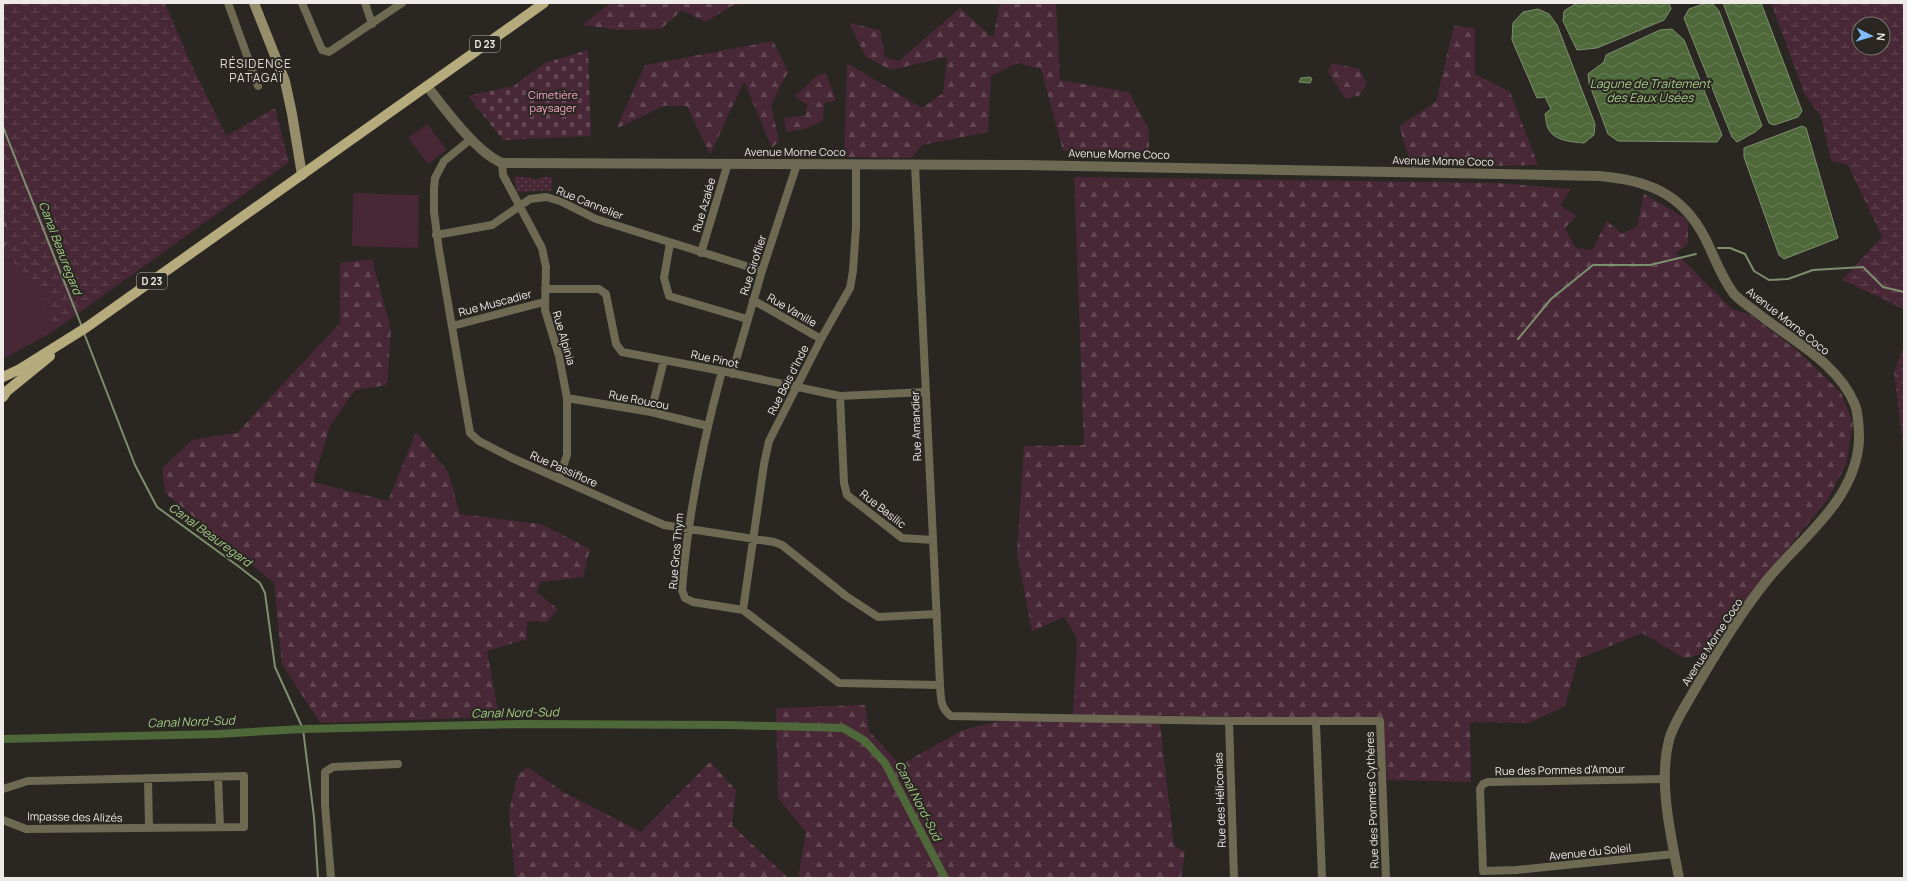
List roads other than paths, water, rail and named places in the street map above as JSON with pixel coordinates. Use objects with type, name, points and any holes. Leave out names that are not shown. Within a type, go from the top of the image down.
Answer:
[{"type":"main road","points":[[254,3],[285,81],[302,175]]},
{"type":"main road","name":"D 23","points":[[3,397],[7,391],[50,356],[63,343],[544,3]]},
{"type":"main road","name":"D 23","points":[[3,378],[20,369],[47,350],[63,343]]},
{"type":"street","points":[[228,3],[258,86]]},
{"type":"street","points":[[302,3],[322,50],[329,52],[402,3]]},
{"type":"street","points":[[366,3],[372,24]]},
{"type":"street","points":[[427,86],[471,139],[494,160],[502,163]]},
{"type":"street","name":"Rue Passiflore","points":[[471,139],[444,161],[435,178],[434,212],[436,236],[470,433],[479,442],[664,525],[774,542],[782,545],[846,596],[878,617],[937,614]]},
{"type":"street","name":"Avenue Morne Coco","points":[[502,163],[1023,165],[1599,176],[1622,178],[1644,183],[1667,194],[1684,208],[1705,238],[1722,276],[1736,296],[1770,324],[1806,348],[1829,369],[1845,387],[1855,407],[1860,430],[1858,453],[1853,475],[1843,493],[1804,541],[1768,580],[1706,669],[1676,722],[1669,738],[1664,779],[1674,854],[1679,878]]},
{"type":"street","name":"Rue Alpinia","points":[[502,163],[504,175],[542,248],[546,267],[544,302],[559,356],[567,398],[567,455],[559,479]]},
{"type":"street","name":"Rue Azalée","points":[[701,253],[728,163]]},
{"type":"street","name":"Rue Giroflier","points":[[732,374],[747,319],[797,164]]},
{"type":"street","name":"Rue Bois d'Inde","points":[[743,610],[764,464],[769,441],[821,339],[850,288],[853,271],[856,227],[856,164]]},
{"type":"street","name":"Rue Amandier","points":[[915,165],[941,705],[944,711],[950,716],[1228,721],[1380,721]]},
{"type":"street","name":"Rue Cannelier","points":[[436,236],[492,225],[530,199],[546,197],[560,201],[596,219],[762,271]]},
{"type":"street","points":[[670,243],[664,278],[669,296],[747,319]]},
{"type":"street","name":"Rue Pinot","points":[[545,288],[599,289],[606,294],[616,344],[622,352],[840,396],[926,392]]},
{"type":"street","name":"Rue Vanille","points":[[753,300],[821,339]]},
{"type":"street","name":"Rue Muscadier","points":[[452,326],[544,302]]},
{"type":"street","points":[[651,412],[664,360]]},
{"type":"street","name":"Rue Gros Thym","points":[[722,371],[708,426],[688,528],[682,590],[685,598],[693,602],[743,610],[840,683],[940,685]]},
{"type":"street","name":"Rue Basilic","points":[[840,396],[844,483],[847,495],[902,538],[933,540]]},
{"type":"street","name":"Rue Roucou","points":[[567,398],[651,412],[708,426]]},
{"type":"street","name":"Rue des Héliconias","points":[[1228,721],[1234,878]]},
{"type":"street","name":"Rue des Pommes Cythères","points":[[1380,721],[1386,878]]},
{"type":"street","points":[[1316,722],[1322,878]]},
{"type":"street","points":[[331,878],[325,805],[325,772],[333,767],[398,764]]},
{"type":"street","name":"Impasse des Alizés","points":[[3,789],[28,781],[244,776],[244,827],[26,828],[3,820]]},
{"type":"street","points":[[218,777],[220,827]]},
{"type":"street","points":[[148,779],[149,828]]},
{"type":"street","name":"Rue des Pommes d'Amour","points":[[1516,874],[1482,871],[1480,788],[1483,784],[1488,782],[1664,779]]},
{"type":"street","name":"Avenue du Soleil","points":[[1516,874],[1674,854]]},
{"type":"water","points":[[1577,3],[1669,3],[1671,9],[1664,20],[1597,48],[1577,50],[1563,21],[1564,11]]},
{"type":"water","points":[[1706,3],[1712,3],[1719,11],[1762,126],[1755,132],[1737,142],[1732,137],[1684,18],[1689,9]]},
{"type":"water","points":[[1723,3],[1761,3],[1802,111],[1798,117],[1774,125],[1769,123]]},
{"type":"water","points":[[1538,9],[1549,14],[1557,25],[1595,124],[1594,135],[1584,143],[1560,139],[1555,137],[1549,130],[1545,114],[1551,109],[1545,97],[1537,98],[1512,40],[1513,23],[1523,12]]},
{"type":"water","name":"Lagune de Traitement des Eaux Usées","points":[[1672,29],[1684,40],[1722,135],[1717,142],[1618,141],[1608,134],[1589,83],[1588,74],[1604,62],[1606,55],[1660,30]]},
{"type":"water","points":[[1310,77],[1312,79],[1310,83],[1299,82],[1301,78]]},
{"type":"water","points":[[1802,126],[1806,128],[1838,238],[1784,259],[1779,255],[1744,157],[1744,148]]},
{"type":"waterway","name":"Canal Beauregard","points":[[3,127],[82,327]]},
{"type":"waterway","points":[[1718,248],[1730,248],[1745,254],[1754,271],[1769,280],[1788,279],[1813,270],[1863,267],[1883,287],[1904,292]]},
{"type":"waterway","points":[[1518,339],[1551,299],[1593,265],[1650,265],[1696,254]]},
{"type":"waterway","name":"Canal Beauregard","points":[[84,333],[135,465],[157,507],[260,583],[265,593],[275,667],[303,729],[314,817],[318,878]]},
{"type":"waterway","name":"Canal Nord-Sud","points":[[3,739],[217,734],[303,729],[523,724],[729,725],[843,728],[865,741],[885,763],[945,878]]},
{"type":"district","name":"RÉSIDENCE PATAGAÏ","points":[[256,71]]},
{"type":"park label","name":"Cimetière paysager","points":[[553,101]]}]
